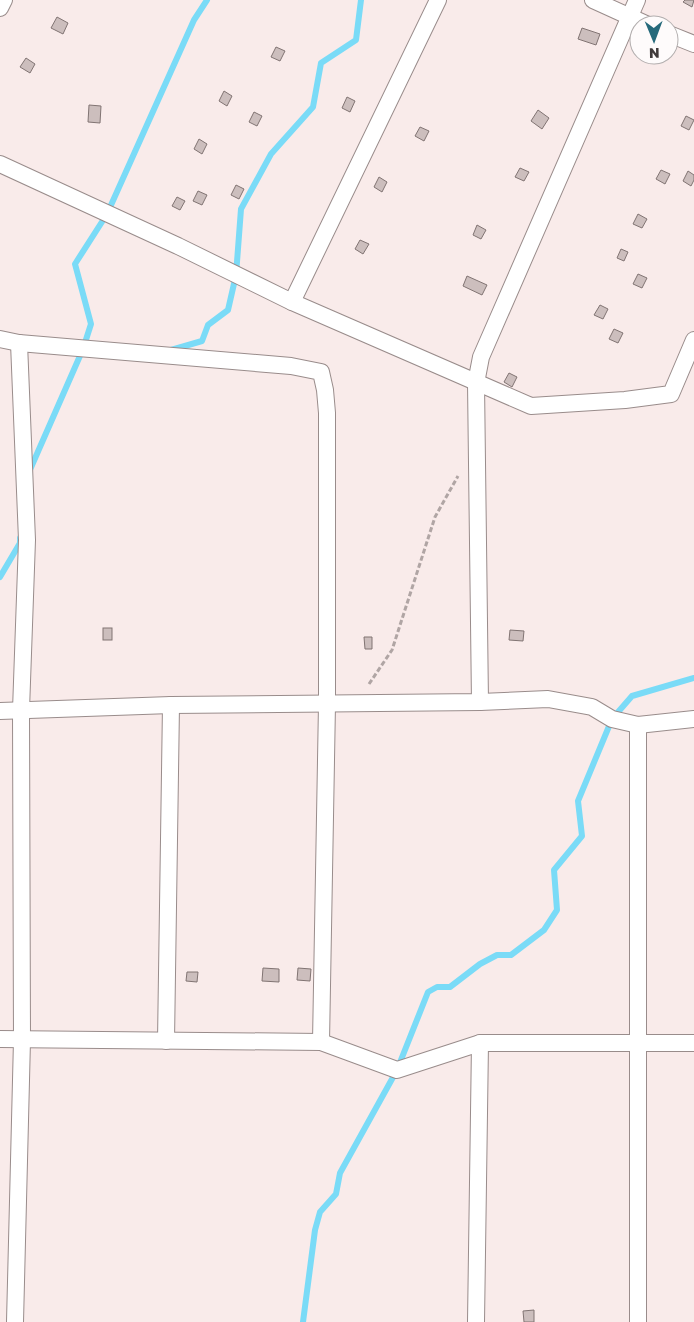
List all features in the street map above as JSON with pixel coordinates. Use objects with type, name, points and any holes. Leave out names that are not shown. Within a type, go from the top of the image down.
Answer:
[{"type":"street","points":[[0,8],[4,0]]},
{"type":"street","points":[[292,302],[438,0]]},
{"type":"street","points":[[593,0],[629,18]]},
{"type":"street","points":[[631,15],[637,0]]},
{"type":"street","points":[[480,702],[476,382],[481,357],[629,20]]},
{"type":"street","points":[[679,38],[694,44]]},
{"type":"street","points":[[0,164],[178,246],[292,302],[531,406],[625,400],[672,394],[694,340]]},
{"type":"street","points":[[0,339],[20,343],[290,366],[321,372],[326,390],[327,704],[321,1042]]},
{"type":"street","points":[[15,1322],[22,1040],[21,710],[28,540],[20,343]]},
{"type":"street","points":[[0,710],[171,704],[480,702],[548,699],[592,707],[612,719],[638,725],[694,719]]},
{"type":"street","points":[[166,1041],[171,704]]},
{"type":"street","points":[[638,725],[638,1322]]},
{"type":"street","points":[[0,1039],[321,1042],[397,1070],[480,1043],[694,1043]]},
{"type":"street","points":[[476,1322],[480,1043]]},
{"type":"path","points":[[351,703],[373,680],[392,650],[434,518],[458,476]]},
{"type":"building","points":[[685,0],[694,0],[692,7],[683,2]]},
{"type":"building","points":[[57,17],[68,23],[63,34],[51,28]]},
{"type":"building","points":[[582,28],[600,34],[596,45],[578,39]]},
{"type":"building","points":[[276,47],[285,51],[280,61],[271,57]]},
{"type":"building","points":[[26,58],[35,64],[30,73],[20,67]]},
{"type":"building","points":[[224,91],[232,96],[227,106],[219,101]]},
{"type":"building","points":[[347,97],[355,101],[350,112],[342,108]]},
{"type":"building","points":[[89,105],[101,106],[100,123],[88,122]]},
{"type":"building","points":[[538,110],[549,118],[542,129],[531,121]]},
{"type":"building","points":[[254,112],[262,116],[257,126],[249,122]]},
{"type":"building","points":[[686,116],[694,120],[689,130],[681,126]]},
{"type":"building","points":[[420,127],[429,131],[424,141],[415,136]]},
{"type":"building","points":[[199,139],[207,144],[202,154],[194,149]]},
{"type":"building","points":[[520,168],[529,172],[524,181],[515,177]]},
{"type":"building","points":[[661,170],[670,174],[665,184],[656,179]]},
{"type":"building","points":[[688,171],[694,175],[691,186],[683,181]]},
{"type":"building","points":[[379,177],[387,182],[382,192],[374,187]]},
{"type":"building","points":[[236,185],[244,189],[239,199],[231,195]]},
{"type":"building","points":[[198,191],[207,195],[202,205],[193,201]]},
{"type":"building","points":[[177,197],[185,201],[180,210],[172,206]]},
{"type":"building","points":[[638,214],[647,219],[642,228],[633,224]]},
{"type":"building","points":[[477,225],[486,230],[481,239],[473,235]]},
{"type":"building","points":[[360,240],[369,244],[363,254],[355,249]]},
{"type":"building","points":[[621,249],[628,252],[624,261],[617,258]]},
{"type":"building","points":[[638,274],[647,278],[642,288],[633,284]]},
{"type":"building","points":[[467,276],[487,285],[482,295],[463,286]]},
{"type":"building","points":[[600,305],[608,309],[603,319],[594,315]]},
{"type":"building","points":[[614,329],[623,333],[618,343],[609,339]]},
{"type":"building","points":[[509,373],[517,377],[512,387],[504,382]]},
{"type":"building","points":[[103,628],[112,628],[112,640],[103,640]]},
{"type":"building","points":[[510,630],[524,631],[523,641],[509,640]]},
{"type":"building","points":[[364,637],[372,637],[372,649],[365,649]]},
{"type":"building","points":[[263,968],[279,969],[279,982],[262,981]]},
{"type":"building","points":[[298,968],[311,969],[310,981],[297,980]]},
{"type":"building","points":[[187,972],[198,972],[197,982],[186,981]]},
{"type":"building","points":[[534,1310],[534,1322],[524,1322],[523,1311]]},
{"type":"waterway","points":[[29,472],[83,349],[91,324],[75,264],[107,214],[194,20],[207,0]]},
{"type":"waterway","points":[[171,350],[202,341],[208,325],[228,310],[236,275],[241,209],[271,154],[313,107],[321,63],[356,40],[361,0]]},
{"type":"waterway","points":[[0,577],[20,543],[20,538]]},
{"type":"waterway","points":[[303,1322],[315,1230],[320,1212],[336,1194],[340,1173],[397,1070],[428,992],[437,987],[450,987],[480,964],[497,955],[511,955],[544,930],[557,910],[554,870],[582,836],[578,801],[612,719],[632,696],[694,678]]}]
